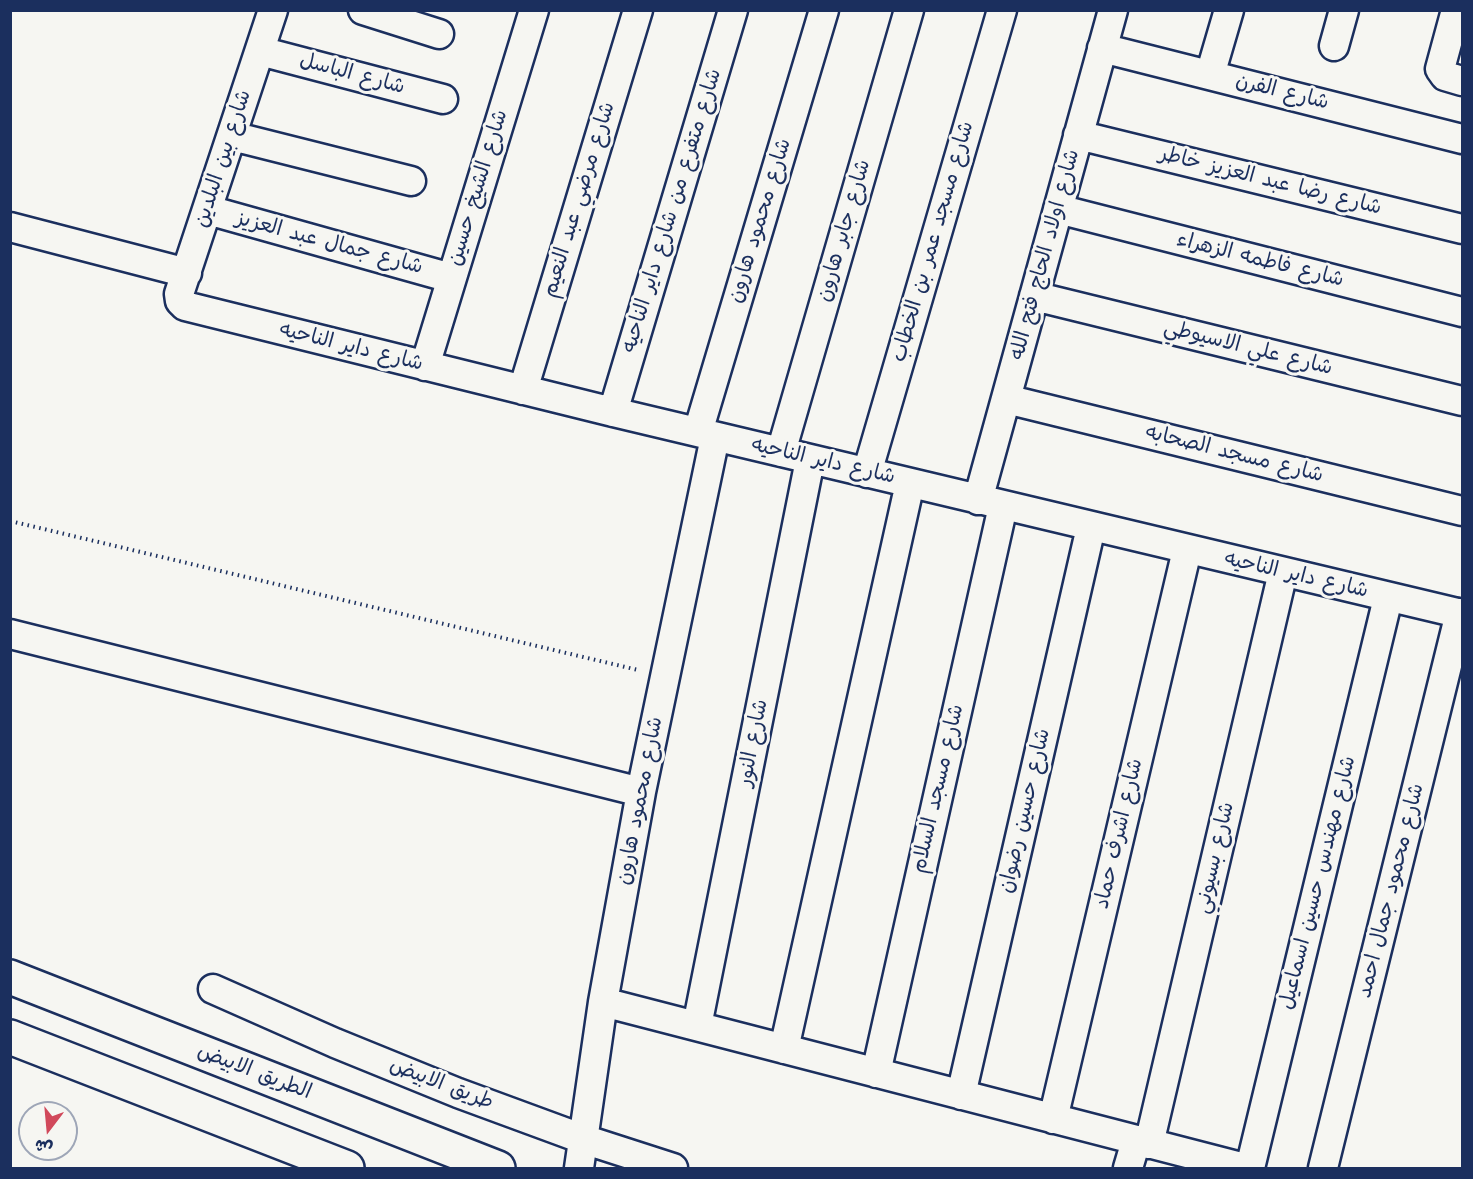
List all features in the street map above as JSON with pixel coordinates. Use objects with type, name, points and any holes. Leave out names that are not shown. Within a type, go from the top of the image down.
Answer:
[{"type":"main road","name":"الطريق الابيض","points":[[10,977],[498,1168]]},
{"type":"main road","points":[[10,1037],[347,1168]]},
{"type":"street","name":"شارع بين البلدين","points":[[185,306],[180,301],[179,294],[273,10]]},
{"type":"street","points":[[363,10],[439,34]]},
{"type":"street","name":"شارع مرضي عبد النعيم","points":[[523,390],[638,10]]},
{"type":"street","name":"شارع متفرع من شارع داير الناحيه","points":[[613,412],[733,10]]},
{"type":"street","name":"شارع محمود هارون","points":[[579,1168],[603,1002],[641,792],[665,676],[707,434],[824,10]]},
{"type":"street","name":"شارع جابر هارون","points":[[780,452],[909,10]]},
{"type":"street","name":"شارع مسجد عمر بن الخطاب","points":[[867,473],[1002,10]]},
{"type":"street","name":"شارع اولاد الحاج فتح الله","points":[[991,503],[1006,399],[1113,10]]},
{"type":"street","points":[[1210,75],[1228,10]]},
{"type":"street","points":[[1334,46],[1344,10]]},
{"type":"street","points":[[1456,10],[1440,69],[1444,76],[1462,81]]},
{"type":"street","name":"شارع الشيخ حسين","points":[[425,366],[532,11]]},
{"type":"street","name":"شارع الفرن","points":[[1102,48],[1462,139]]},
{"type":"street","name":"شارع الباسل","points":[[260,51],[443,99]]},
{"type":"street","points":[[232,135],[411,182]]},
{"type":"street","name":"شارع رضا عبد العزيز خاطر","points":[[1078,135],[1462,229]]},
{"type":"street","name":"شارع فاطمه الزهراء","points":[[1058,209],[1462,312]]},
{"type":"street","name":"شارع جمال عبد العزيز","points":[[208,210],[451,278]]},
{"type":"street","points":[[10,227],[187,273]]},
{"type":"street","name":"شارع علي الاسيوطي","points":[[1034,296],[1462,401]]},
{"type":"street","name":"شارع داير الناحيه","points":[[185,306],[810,460],[1461,614]]},
{"type":"street","name":"شارع مسجد الصحابه","points":[[1006,399],[1462,511]]},
{"type":"street","name":"شارع النور","points":[[697,1026],[810,460]]},
{"type":"street","points":[[784,1049],[910,483]]},
{"type":"street","name":"شارع مسجد السلام","points":[[876,1073],[991,503]]},
{"type":"street","name":"شارع حسين رضوان","points":[[961,1095],[1091,526]]},
{"type":"street","name":"شارع اشرف حماد","points":[[1053,1119],[1187,550]]},
{"type":"street","name":"شارع بسيوني","points":[[1128,1168],[1143,1142],[1283,572]]},
{"type":"street","name":"شارع مهندس حسين اسماعيل","points":[[1248,1168],[1388,598]]},
{"type":"street","name":"شارع محمود جمال احمد","points":[[1323,1168],[1461,614]]},
{"type":"street","points":[[10,634],[641,792]]},
{"type":"street","name":"طريق الابيض","points":[[213,989],[335,1043],[458,1093],[583,1139],[673,1168]]},
{"type":"street","points":[[603,1002],[1248,1168]]},
{"type":"path","points":[[10,521],[665,676]]}]
